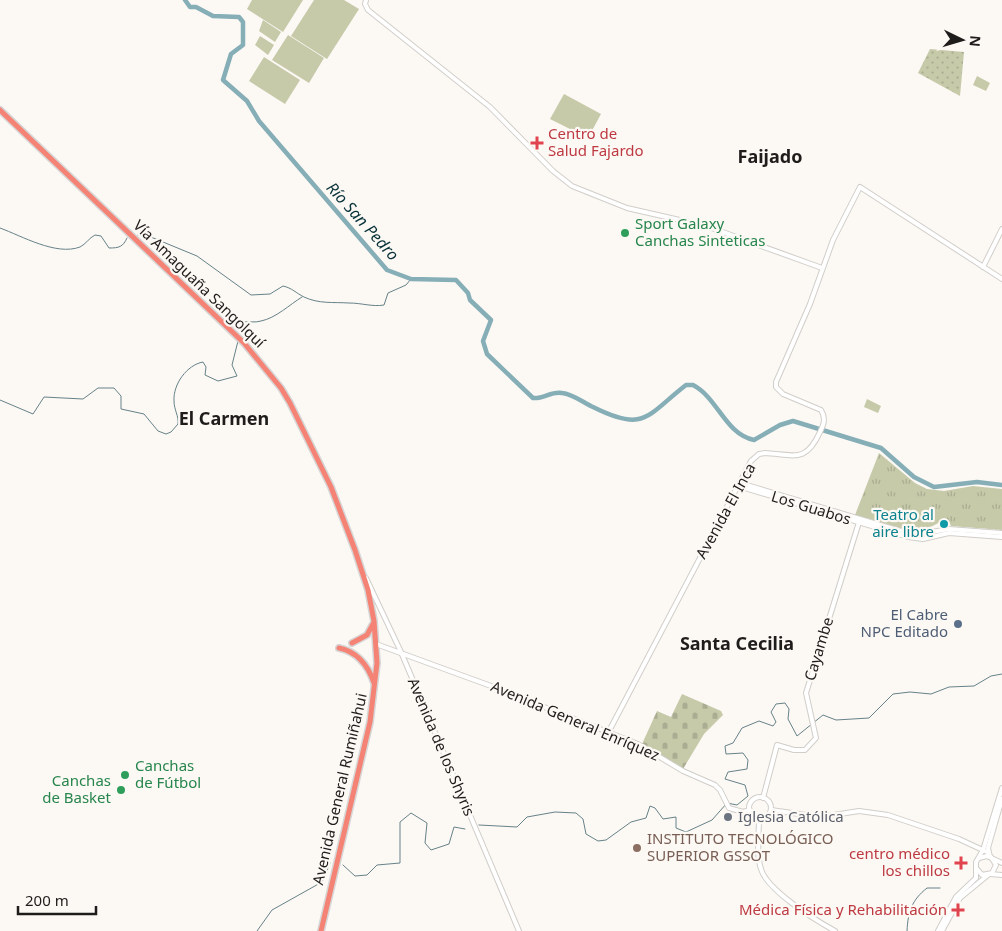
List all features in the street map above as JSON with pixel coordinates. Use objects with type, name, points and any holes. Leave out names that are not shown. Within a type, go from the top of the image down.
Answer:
[{"type":"highway","name":"Vía Amaguaña Sangolquí","points":[[0,110],[234,331],[265,366],[290,403],[316,452],[360,564],[374,621]]},
{"type":"highway","points":[[352,643],[367,635],[374,621]]},
{"type":"highway","name":"Avenida General Rumiñahui","points":[[321,931],[370,722],[376,686],[377,647],[374,621]]},
{"type":"highway","points":[[340,648],[350,651],[363,661],[376,686]]},
{"type":"street","points":[[366,0],[365,4],[368,10],[490,107],[553,171],[572,186],[627,208],[706,226],[822,268]]},
{"type":"street","name":"Avenida El Inca","points":[[608,733],[751,461],[759,454],[803,454],[810,451],[822,428],[824,420],[821,410],[783,394],[776,384],[810,304],[833,240],[860,187],[983,267]]},
{"type":"street","points":[[1002,229],[983,267],[1002,279]]},
{"type":"street","name":"Los Guabos","points":[[739,484],[915,539],[949,533],[1002,535]]},
{"type":"street","name":"Cayambe","points":[[763,798],[777,745],[794,750],[805,750],[816,738],[815,726],[806,693],[859,521]]},
{"type":"street","name":"Avenida de los Shyris","points":[[360,564],[400,652],[519,931]]},
{"type":"street","name":"Avenida General Enríquez","points":[[377,647],[400,652],[638,744],[683,771],[715,785],[720,790],[727,806],[738,811],[750,810]]},
{"type":"street","points":[[942,931],[960,898],[996,867],[988,854],[1002,788]]},
{"type":"street","points":[[763,798],[770,804],[771,810],[768,816],[759,819],[753,816],[750,810],[754,800],[763,798]]},
{"type":"street","points":[[988,854],[1002,799]]},
{"type":"street","points":[[771,810],[821,817],[856,811],[874,812],[900,818],[978,847],[1002,863]]},
{"type":"street","points":[[759,819],[760,867],[764,878],[774,890],[834,931]]},
{"type":"street","points":[[978,847],[980,857]]},
{"type":"street","points":[[938,931],[956,897],[976,878],[976,864],[980,857],[988,854]]},
{"type":"street","points":[[980,857],[988,854]]},
{"type":"street","points":[[976,869],[980,874],[1002,875]]},
{"type":"green space","points":[[252,0],[303,0],[283,32],[247,9]]},
{"type":"green space","points":[[314,0],[344,0],[359,9],[327,59],[291,36]]},
{"type":"green space","points":[[263,20],[281,32],[275,42],[259,31]]},
{"type":"green space","points":[[288,35],[324,58],[309,83],[272,60]]},
{"type":"green space","points":[[260,36],[274,45],[268,55],[255,45]]},
{"type":"green space","points":[[930,49],[964,52],[960,96],[918,73]]},
{"type":"green space","points":[[264,57],[300,80],[285,104],[249,81]]},
{"type":"green space","points":[[977,76],[990,83],[986,91],[973,85]]},
{"type":"green space","points":[[564,94],[601,114],[588,138],[550,119]]},
{"type":"green space","points":[[867,399],[881,406],[878,413],[864,407]]},
{"type":"green space","points":[[879,453],[915,483],[927,489],[944,491],[973,486],[1002,489],[1002,530],[951,526],[948,520],[943,519],[928,528],[910,531],[855,515]]},
{"type":"green space","points":[[682,694],[721,711],[723,715],[704,734],[683,769],[642,744],[657,711],[671,717]]},
{"type":"waterway","name":"Río San Pedro","points":[[185,0],[190,7],[196,7],[213,16],[239,17],[243,22],[243,45],[231,54],[223,80],[247,101],[259,121],[387,270],[411,279],[456,280],[468,293],[470,300],[491,320],[483,341],[487,354],[533,398],[554,393],[566,394],[610,415],[635,420],[653,412],[686,385],[693,385],[709,398],[736,431],[754,440],[780,425],[793,421],[881,448],[914,477],[934,487],[977,482],[1002,485]]},
{"type":"waterway","points":[[0,228],[39,244],[60,249],[80,247],[95,235],[101,236],[109,248],[120,246],[127,238]]},
{"type":"waterway","points":[[138,235],[146,235],[197,256],[251,295],[270,294],[283,286],[315,301],[384,305],[388,293],[406,285],[411,279]]},
{"type":"waterway","points":[[238,328],[242,322],[259,322],[272,317],[302,297]]},
{"type":"waterway","points":[[0,400],[33,414],[44,397],[83,399],[98,388],[114,388],[121,396],[121,409],[144,414],[158,431],[166,434],[171,432],[178,424],[174,395],[182,376],[192,367],[203,362],[206,367],[205,375],[218,381],[237,376],[232,365],[238,341]]},
{"type":"waterway","points":[[479,825],[517,827],[527,817],[555,812],[576,813],[583,819],[586,834],[598,841],[606,840],[631,822],[646,818],[650,806],[655,808],[663,819],[676,817],[676,828],[686,832],[712,820],[727,803],[737,805],[748,796],[745,785],[725,779],[728,772],[747,769],[748,760],[743,753],[726,754],[725,746],[733,743],[742,728],[759,721],[773,726],[776,722],[771,712],[776,704],[785,703],[789,709],[788,719],[797,736],[823,715],[836,720],[869,718],[893,694],[910,692],[931,694],[949,687],[974,686],[991,676],[1002,674]]},
{"type":"waterway","points":[[343,865],[355,876],[367,875],[377,865],[400,863],[400,822],[411,813],[427,823],[425,843],[431,850],[449,844],[454,827],[465,829]]},
{"type":"waterway","points":[[257,931],[272,910],[322,882],[330,863]]},
{"type":"waterway","points":[[907,931],[908,918],[914,902],[927,888],[940,888]]},
{"type":"place","name":"Centro de Salud Fajardo","points":[[537,143]]},
{"type":"place","name":"Sport Galaxy Canchas Sinteticas","points":[[625,233]]},
{"type":"place","name":"Teatro al aire libre","points":[[944,524]]},
{"type":"place","name":"El Cabre NPC Editado","points":[[958,624]]},
{"type":"place","name":"Canchas de Fútbol","points":[[125,775]]},
{"type":"place","name":"Canchas de Basket","points":[[121,790]]},
{"type":"place","name":"Iglesia Católica","points":[[728,817]]},
{"type":"place","name":"INSTITUTO TECNOLÓGICO SUPERIOR GSSOT","points":[[637,848]]},
{"type":"place","name":"centro médico los chillos","points":[[961,863]]},
{"type":"place","name":"Médica Física y Rehabilitación","points":[[958,910]]},
{"type":"district","name":"Faijado","points":[[770,157]]},
{"type":"district","name":"El Carmen","points":[[224,419]]},
{"type":"district","name":"Santa Cecilia","points":[[737,644]]}]
